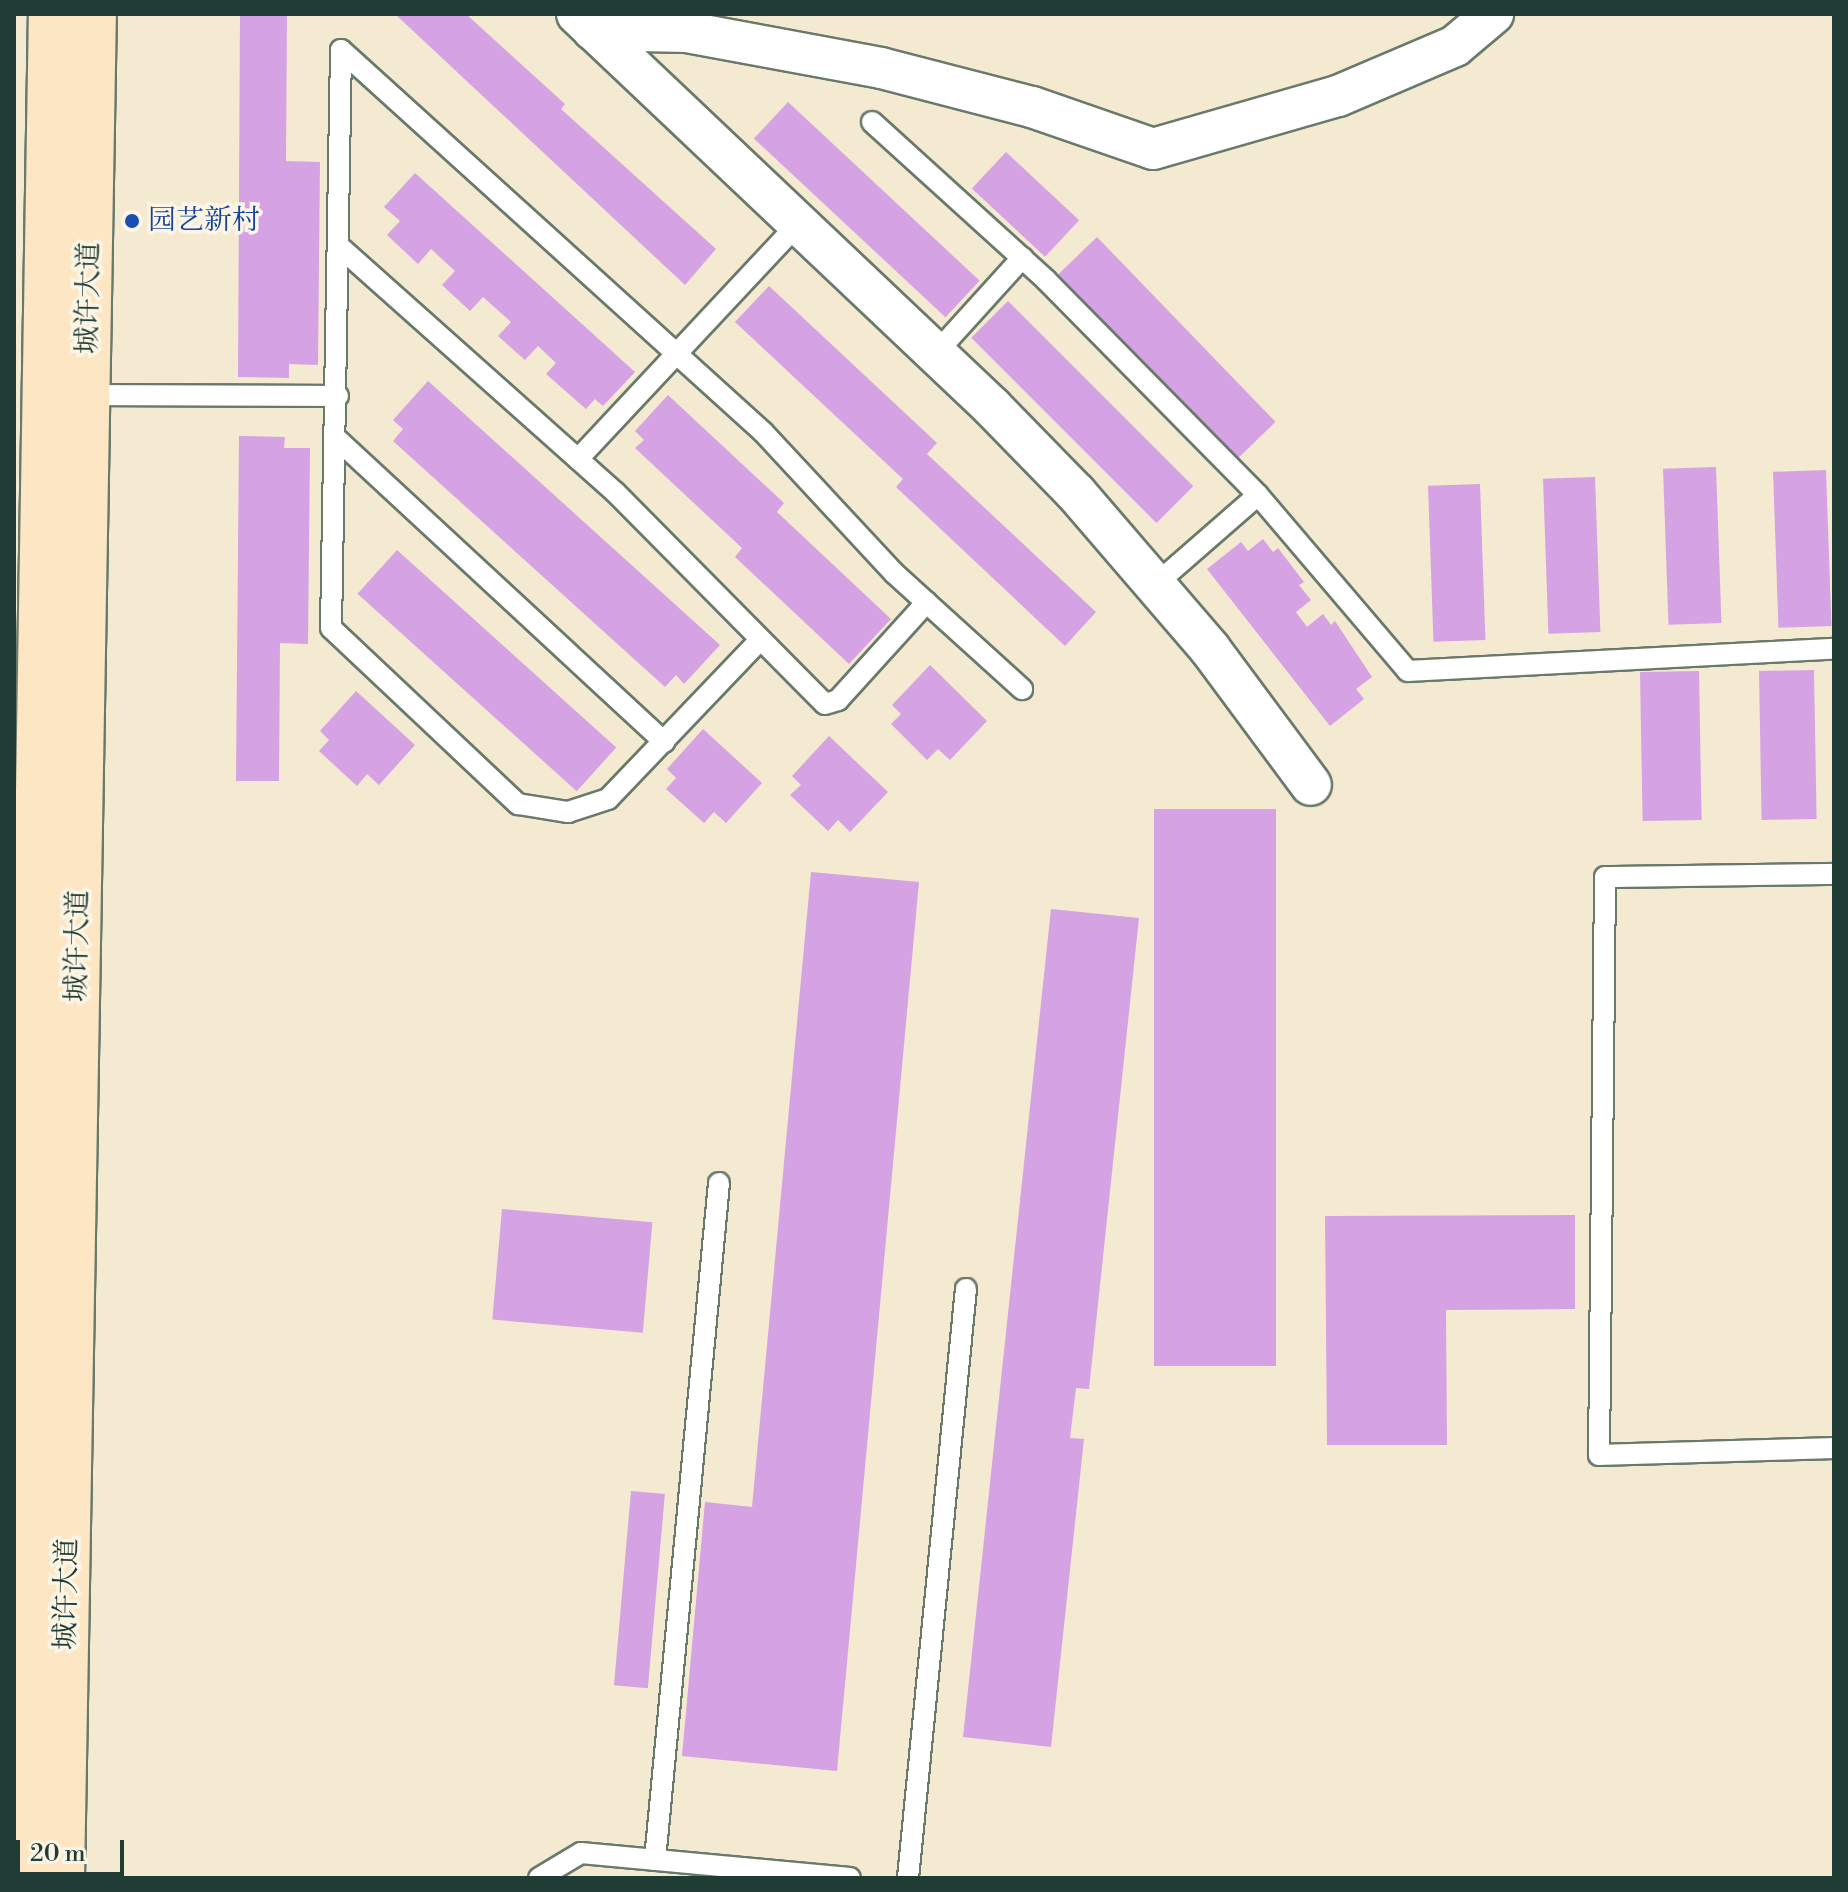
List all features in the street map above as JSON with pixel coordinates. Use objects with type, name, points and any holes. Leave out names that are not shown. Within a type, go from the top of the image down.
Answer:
[{"type":"main road","name":"城许大道","points":[[20,1878],[51,14]]},
{"type":"main road","name":"城许大道","points":[[62,1878],[94,14]]},
{"type":"street","points":[[585,22],[687,32],[881,68],[1032,107],[1153,149],[1338,96],[1455,46],[1493,14]]},
{"type":"street","points":[[585,22],[935,354],[1076,493],[1156,584],[1311,785]]},
{"type":"lane","points":[[758,642],[608,799],[595,806],[568,812],[518,804],[331,628],[341,248],[341,50],[677,353],[792,461],[927,602],[1022,689]]},
{"type":"lane","points":[[872,122],[1022,258],[1258,495],[1408,671],[1834,649]]},
{"type":"lane","points":[[578,459],[798,224]]},
{"type":"lane","points":[[341,248],[578,459],[758,642],[825,704],[838,700],[927,602]]},
{"type":"lane","points":[[935,354],[1022,258]]},
{"type":"lane","points":[[88,395],[338,396]]},
{"type":"lane","points":[[337,439],[664,742]]},
{"type":"lane","points":[[1156,584],[1258,495]]},
{"type":"lane","points":[[1834,874],[1605,877],[1599,1455],[1834,1448]]},
{"type":"lane","points":[[655,1860],[719,1183]]},
{"type":"lane","points":[[908,1878],[966,1289]]},
{"type":"lane","points":[[539,1878],[581,1853],[850,1878]]},
{"type":"building","points":[[240,14],[287,14],[286,161],[320,162],[318,365],[289,364],[289,378],[238,377]]},
{"type":"building","points":[[395,14],[466,14],[565,104],[561,109],[716,249],[685,285]]},
{"type":"building","points":[[788,102],[980,281],[946,317],[754,139]]},
{"type":"building","points":[[1006,152],[1079,220],[1045,257],[972,189]]},
{"type":"building","points":[[415,173],[635,372],[603,406],[595,399],[586,409],[546,374],[556,363],[538,346],[525,360],[498,336],[511,322],[483,297],[470,311],[442,285],[455,271],[431,249],[418,264],[387,235],[400,221],[384,207]]},
{"type":"building","points":[[1097,237],[1276,422],[1237,459],[1058,275]]},
{"type":"building","points":[[769,286],[937,443],[927,454],[1096,612],[1065,646],[896,487],[903,479],[735,322]]},
{"type":"building","points":[[1008,301],[1193,486],[1156,523],[971,338]]},
{"type":"building","points":[[428,381],[720,645],[684,684],[676,675],[665,687],[393,441],[403,429],[393,420]]},
{"type":"building","points":[[668,395],[784,503],[777,512],[891,619],[849,664],[735,557],[742,548],[635,448],[644,440],[635,431]]},
{"type":"building","points":[[239,436],[285,437],[284,448],[310,448],[308,644],[280,643],[279,781],[236,781]]},
{"type":"building","points":[[1716,467],[1721,623],[1668,625],[1663,469]]},
{"type":"building","points":[[1826,470],[1831,626],[1778,628],[1773,472]]},
{"type":"building","points":[[1595,477],[1600,632],[1548,634],[1543,479]]},
{"type":"building","points":[[1480,484],[1485,640],[1433,642],[1428,486]]},
{"type":"building","points":[[1263,539],[1273,552],[1278,548],[1304,582],[1299,585],[1311,600],[1296,612],[1307,627],[1323,614],[1331,625],[1335,621],[1372,677],[1356,689],[1364,699],[1330,726],[1207,569],[1241,542],[1248,551]]},
{"type":"building","points":[[397,550],[616,747],[577,791],[358,594]]},
{"type":"building","points":[[930,665],[987,721],[950,760],[938,749],[927,760],[891,724],[901,714],[892,705]]},
{"type":"building","points":[[1814,670],[1817,819],[1762,820],[1759,671]]},
{"type":"building","points":[[1699,671],[1702,820],[1643,821],[1640,672]]},
{"type":"building","points":[[356,691],[415,745],[379,785],[367,774],[357,786],[319,751],[329,740],[320,731]]},
{"type":"building","points":[[703,729],[762,783],[726,823],[714,812],[704,823],[666,789],[676,778],[667,769]]},
{"type":"building","points":[[829,736],[888,792],[850,832],[838,820],[828,831],[790,795],[801,785],[792,776]]},
{"type":"building","points":[[1154,809],[1276,809],[1276,1366],[1154,1366]]},
{"type":"building","points":[[811,872],[919,882],[837,1771],[682,1756],[705,1502],[752,1507]]},
{"type":"building","points":[[1051,909],[1139,918],[1089,1389],[1076,1388],[1070,1438],[1084,1439],[1051,1747],[963,1737]]},
{"type":"building","points":[[502,1209],[652,1222],[643,1333],[492,1320]]},
{"type":"building","points":[[1575,1215],[1575,1309],[1446,1310],[1447,1445],[1327,1445],[1325,1216]]},
{"type":"building","points":[[631,1491],[665,1494],[648,1688],[614,1685]]},
{"type":"place","name":"园艺新村","points":[[132,221]]}]
